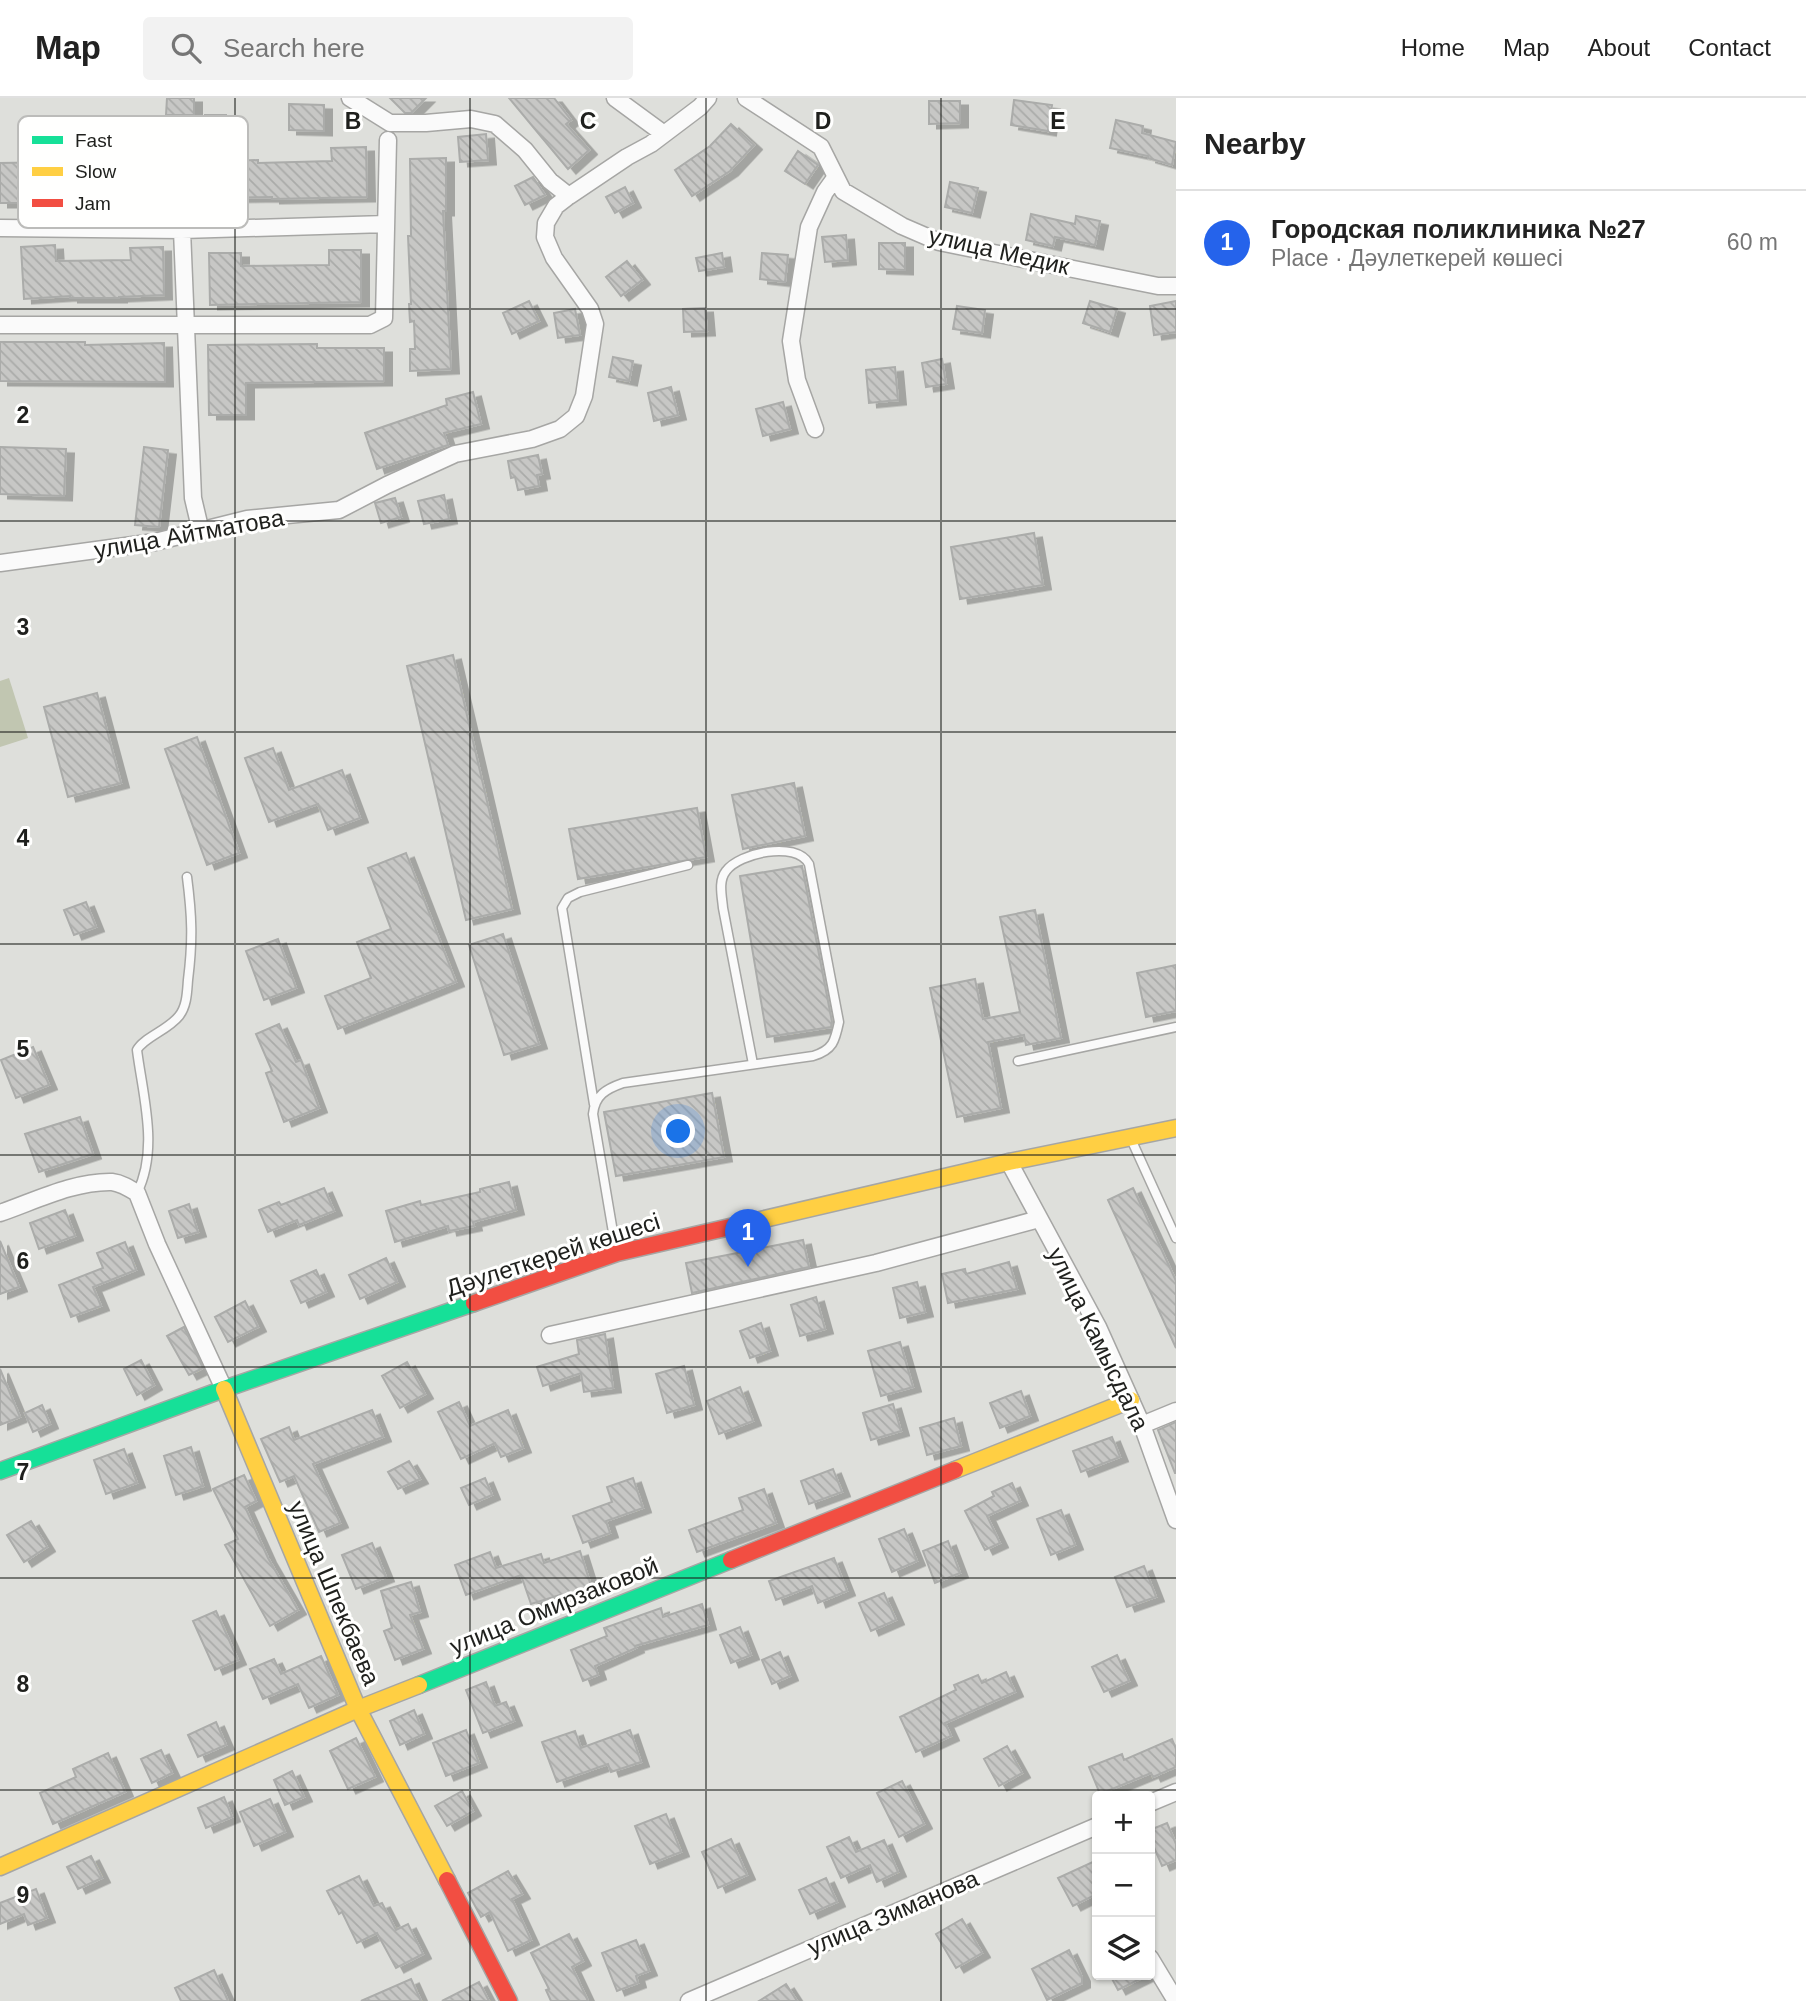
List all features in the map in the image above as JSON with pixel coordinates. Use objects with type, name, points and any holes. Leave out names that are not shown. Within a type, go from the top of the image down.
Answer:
[{"type":"street","points":[[350,98],[390,123],[471,119],[495,124],[525,150],[550,181],[569,196],[664,134],[708,98]]},
{"type":"street","points":[[615,98],[664,134]]},
{"type":"street","name":"улица Медик","points":[[746,98],[821,147],[843,191],[874,211],[939,242],[1158,286],[1176,286]]},
{"type":"street","points":[[0,319],[0,325],[370,325],[384,318],[388,141]]},
{"type":"street","points":[[816,429],[797,380],[791,341],[805,241],[820,204],[835,178]]},
{"type":"street","name":"улица Айтматова","points":[[0,563],[168,540],[247,519],[339,510],[455,454],[532,439],[560,429],[576,416],[584,396],[595,324],[590,309],[561,272],[545,237],[546,223],[550,215],[556,206],[569,196]]},
{"type":"street","points":[[0,228],[182,230],[386,224]]},
{"type":"street","points":[[182,230],[193,498],[201,532]]},
{"type":"street","name":"Дәулеткерей көшесі","points":[[0,1471],[617,1253],[1009,1162],[1176,1129]]},
{"type":"street","name":"улица Камысдала","points":[[1009,1162],[1098,1327],[1142,1425],[1176,1520]]},
{"type":"street","points":[[0,1213],[92,1184],[114,1182],[137,1193]]},
{"type":"street","name":"улица Шпекбаева","points":[[137,1193],[157,1244],[224,1390],[358,1709],[509,2001]]},
{"type":"street","points":[[551,1335],[876,1264],[1039,1219]]},
{"type":"street","name":"улица Омирзаковой","points":[[0,1867],[358,1709],[1131,1400]]},
{"type":"street","points":[[1142,1425],[1176,1411]]},
{"type":"street","points":[[1155,1801],[1176,1792]]},
{"type":"street","name":"улица Зиманова","points":[[689,2001],[1092,1831]]},
{"type":"street","points":[[1155,1966],[1176,2001]]},
{"type":"lane","points":[[594,1104],[607,1088],[623,1083],[813,1056],[826,1052],[836,1038],[839,1022],[809,864],[797,853],[782,849],[736,862],[725,871],[721,883],[723,908],[753,1064]]},
{"type":"lane","points":[[617,1253],[594,1129],[594,1104],[562,908],[568,898],[580,892],[688,864]]},
{"type":"lane","points":[[137,1193],[148,1164],[149,1144],[137,1050],[141,1044],[166,1030],[181,1014],[186,1004],[193,941],[187,877]]},
{"type":"lane","points":[[1017,1061],[1176,1027]]},
{"type":"lane","points":[[1130,1137],[1176,1238]]},
{"type":"green space","points":[[9,678],[28,738],[0,747],[0,681]]},
{"type":"building","points":[[167,98],[194,98],[194,115],[166,115]]},
{"type":"building","points":[[390,98],[426,98],[411,113],[405,113]]},
{"type":"building","points":[[509,98],[554,98],[571,120],[566,124],[589,150],[568,169]]},
{"type":"building","points":[[1014,100],[1052,105],[1048,131],[1011,125]]},
{"type":"building","points":[[929,101],[960,101],[960,123],[929,124]]},
{"type":"building","points":[[289,104],[324,105],[324,131],[289,130]]},
{"type":"building","points":[[1116,120],[1143,126],[1142,133],[1176,142],[1172,165],[1148,156],[1110,148]]},
{"type":"building","points":[[731,124],[754,145],[730,171],[692,196],[675,170],[710,146]]},
{"type":"building","points":[[486,134],[488,160],[460,162],[458,137]]},
{"type":"building","points":[[366,147],[367,197],[248,197],[248,160],[258,160],[258,163],[332,161],[331,148]]},
{"type":"building","points":[[798,151],[818,165],[805,184],[785,171]]},
{"type":"building","points":[[446,158],[446,211],[443,211],[451,369],[410,371],[410,349],[415,349],[414,321],[410,322],[409,304],[410,159]]},
{"type":"building","points":[[0,163],[18,163],[18,203],[0,203]]},
{"type":"building","points":[[533,177],[545,195],[525,205],[515,186]]},
{"type":"building","points":[[950,182],[978,188],[972,213],[945,207]]},
{"type":"building","points":[[625,187],[633,203],[615,213],[606,197]]},
{"type":"building","points":[[1031,214],[1075,224],[1076,216],[1100,221],[1095,245],[1055,237],[1053,246],[1026,240]]},
{"type":"building","points":[[846,235],[848,260],[825,262],[822,237]]},
{"type":"building","points":[[879,243],[905,243],[905,270],[879,269]]},
{"type":"building","points":[[55,245],[56,261],[131,260],[130,248],[163,247],[164,295],[24,299],[21,247]]},
{"type":"building","points":[[329,250],[361,250],[361,302],[210,305],[209,253],[241,253],[241,266],[329,265]]},
{"type":"building","points":[[722,253],[724,267],[699,271],[696,258]]},
{"type":"building","points":[[762,253],[788,255],[785,282],[760,279]]},
{"type":"building","points":[[627,261],[642,280],[621,296],[606,277]]},
{"type":"building","points":[[529,301],[539,321],[512,334],[503,313]]},
{"type":"building","points":[[1090,301],[1117,309],[1110,332],[1083,323]]},
{"type":"building","points":[[1176,301],[1176,332],[1154,335],[1150,306]]},
{"type":"building","points":[[957,306],[985,310],[982,333],[953,329]]},
{"type":"building","points":[[705,308],[707,331],[684,332],[683,309]]},
{"type":"building","points":[[575,309],[580,335],[558,338],[554,313]]},
{"type":"building","points":[[0,342],[85,342],[85,345],[164,343],[165,382],[0,381]]},
{"type":"building","points":[[317,344],[317,348],[384,348],[384,381],[246,383],[246,415],[209,415],[208,345]]},
{"type":"building","points":[[613,357],[633,361],[629,381],[609,377]]},
{"type":"building","points":[[942,359],[946,384],[926,387],[922,363]]},
{"type":"building","points":[[895,367],[898,400],[869,403],[866,370]]},
{"type":"building","points":[[671,387],[678,415],[654,421],[648,393]]},
{"type":"building","points":[[473,392],[481,424],[444,433],[448,445],[377,469],[365,433],[447,405],[446,399]]},
{"type":"building","points":[[783,402],[790,429],[763,436],[756,409]]},
{"type":"building","points":[[0,447],[66,449],[64,496],[0,494]]},
{"type":"building","points":[[144,447],[168,450],[159,527],[135,525]]},
{"type":"building","points":[[538,455],[542,474],[537,475],[539,486],[518,490],[515,477],[511,478],[508,461]]},
{"type":"building","points":[[444,495],[449,519],[424,524],[418,501]]},
{"type":"building","points":[[395,498],[401,517],[381,523],[375,503]]},
{"type":"building","points":[[1034,533],[1043,585],[960,599],[951,547]]},
{"type":"building","points":[[453,655],[512,909],[466,920],[407,666]]},
{"type":"building","points":[[97,693],[121,783],[68,797],[44,707]]},
{"type":"building","points":[[197,737],[239,853],[207,865],[165,749]]},
{"type":"building","points":[[273,748],[289,790],[342,770],[360,818],[328,830],[318,804],[269,822],[245,758]]},
{"type":"building","points":[[794,783],[805,836],[743,849],[732,795]]},
{"type":"building","points":[[697,808],[706,857],[578,879],[569,829]]},
{"type":"building","points":[[406,853],[456,982],[338,1029],[325,996],[371,978],[357,942],[391,929],[368,868]]},
{"type":"building","points":[[802,866],[831,1027],[767,1037],[740,876]]},
{"type":"building","points":[[86,902],[96,927],[74,935],[64,910]]},
{"type":"building","points":[[1035,910],[1061,1038],[1026,1045],[1024,1035],[988,1042],[1001,1108],[957,1117],[930,988],[975,979],[983,1019],[1020,1012],[1000,917]]},
{"type":"building","points":[[503,934],[539,1044],[504,1055],[469,945]]},
{"type":"building","points":[[278,939],[296,988],[264,1000],[246,951]]},
{"type":"building","points":[[1176,965],[1176,1011],[1146,1017],[1137,973]]},
{"type":"building","points":[[279,1024],[296,1062],[301,1060],[319,1108],[284,1122],[266,1073],[272,1071],[256,1034]]},
{"type":"building","points":[[33,1047],[49,1085],[16,1098],[1,1060]]},
{"type":"building","points":[[712,1093],[724,1157],[616,1176],[604,1112]]},
{"type":"building","points":[[80,1117],[93,1154],[39,1172],[25,1134]]},
{"type":"building","points":[[509,1182],[516,1210],[473,1222],[474,1226],[449,1231],[448,1226],[395,1242],[386,1211],[420,1201],[421,1205],[480,1192],[480,1189]]},
{"type":"building","points":[[324,1188],[334,1211],[299,1225],[297,1220],[268,1232],[259,1210],[279,1202],[281,1205]]},
{"type":"building","points":[[1133,1188],[1176,1281],[1176,1348],[1108,1200]]},
{"type":"building","points":[[189,1204],[198,1232],[178,1238],[169,1211]]},
{"type":"building","points":[[65,1210],[75,1236],[39,1249],[30,1223]]},
{"type":"building","points":[[803,1240],[809,1267],[692,1293],[686,1263]]},
{"type":"building","points":[[0,1241],[19,1287],[0,1294]]},
{"type":"building","points":[[125,1242],[136,1270],[93,1287],[101,1306],[71,1317],[59,1285],[103,1268],[97,1253]]},
{"type":"building","points":[[386,1258],[397,1282],[360,1299],[349,1275]]},
{"type":"building","points":[[1009,1262],[1017,1289],[948,1303],[942,1274],[965,1269],[966,1274]]},
{"type":"building","points":[[316,1270],[326,1292],[301,1303],[291,1281]]},
{"type":"building","points":[[917,1282],[925,1312],[900,1318],[893,1288]]},
{"type":"building","points":[[816,1297],[825,1329],[800,1336],[791,1305]]},
{"type":"building","points":[[245,1301],[258,1327],[228,1342],[215,1317]]},
{"type":"building","points":[[761,1323],[770,1351],[750,1358],[740,1331]]},
{"type":"building","points":[[184,1327],[203,1368],[189,1375],[167,1336]]},
{"type":"building","points":[[605,1334],[613,1388],[584,1392],[581,1373],[543,1386],[537,1367],[579,1354],[577,1340]]},
{"type":"building","points":[[900,1342],[913,1387],[881,1396],[868,1351]]},
{"type":"building","points":[[141,1360],[154,1385],[137,1395],[124,1369]]},
{"type":"building","points":[[407,1362],[425,1394],[400,1408],[382,1376]]},
{"type":"building","points":[[684,1366],[694,1405],[667,1413],[656,1374]]},
{"type":"building","points":[[0,1369],[20,1417],[0,1425]]},
{"type":"building","points":[[740,1387],[753,1421],[719,1434],[707,1401]]},
{"type":"building","points":[[1021,1391],[1030,1416],[1000,1428],[990,1403]]},
{"type":"building","points":[[459,1402],[470,1426],[508,1410],[523,1448],[501,1457],[495,1443],[461,1459],[438,1412]]},
{"type":"building","points":[[893,1404],[901,1431],[871,1440],[863,1413]]},
{"type":"building","points":[[42,1405],[50,1424],[33,1432],[25,1413]]},
{"type":"building","points":[[372,1410],[383,1437],[313,1464],[340,1523],[319,1532],[294,1476],[280,1482],[261,1439],[289,1427],[294,1440]]},
{"type":"building","points":[[954,1418],[961,1446],[927,1455],[920,1428]]},
{"type":"building","points":[[1176,1422],[1176,1473],[1175,1473],[1158,1430]]},
{"type":"building","points":[[1112,1437],[1120,1457],[1081,1472],[1073,1451]]},
{"type":"building","points":[[191,1447],[203,1486],[176,1495],[164,1456]]},
{"type":"building","points":[[124,1449],[137,1483],[106,1494],[94,1460]]},
{"type":"building","points":[[409,1461],[420,1479],[398,1489],[388,1472]]},
{"type":"building","points":[[833,1469],[842,1492],[809,1504],[801,1481]]},
{"type":"building","points":[[244,1475],[256,1501],[245,1507],[268,1558],[298,1610],[270,1626],[225,1545],[238,1539],[213,1489]]},
{"type":"building","points":[[485,1478],[492,1495],[469,1505],[461,1488]]},
{"type":"building","points":[[633,1478],[643,1508],[606,1521],[610,1533],[583,1543],[573,1516],[612,1502],[607,1487]]},
{"type":"building","points":[[1012,1483],[1020,1501],[987,1516],[1000,1543],[985,1550],[965,1511],[994,1496],[992,1492]]},
{"type":"building","points":[[764,1489],[776,1523],[697,1552],[689,1530],[743,1510],[739,1498]]},
{"type":"building","points":[[1061,1510],[1075,1545],[1051,1555],[1037,1519]]},
{"type":"building","points":[[31,1521],[47,1547],[24,1562],[7,1535]]},
{"type":"building","points":[[904,1529],[917,1561],[892,1572],[879,1539]]},
{"type":"building","points":[[948,1541],[960,1573],[935,1583],[923,1551]]},
{"type":"building","points":[[372,1543],[386,1577],[356,1589],[342,1555]]},
{"type":"building","points":[[580,1551],[593,1592],[563,1602],[560,1595],[531,1604],[521,1575],[466,1595],[455,1565],[490,1552],[496,1568],[541,1554],[544,1563]]},
{"type":"building","points":[[834,1558],[847,1591],[818,1603],[812,1586],[776,1600],[769,1581]]},
{"type":"building","points":[[1144,1566],[1156,1597],[1127,1607],[1115,1577]]},
{"type":"building","points":[[411,1582],[420,1612],[410,1615],[423,1649],[395,1660],[384,1631],[392,1628],[381,1591]]},
{"type":"building","points":[[884,1593],[896,1620],[871,1631],[859,1603]]},
{"type":"building","points":[[702,1604],[708,1625],[635,1646],[636,1648],[595,1666],[598,1675],[583,1681],[571,1650],[607,1636],[604,1628],[661,1608],[663,1617]]},
{"type":"building","points":[[216,1611],[238,1660],[215,1670],[193,1621]]},
{"type":"building","points":[[740,1627],[751,1655],[731,1663],[720,1635]]},
{"type":"building","points":[[780,1652],[790,1676],[772,1684],[762,1660]]},
{"type":"building","points":[[1117,1655],[1129,1681],[1104,1692],[1092,1667]]},
{"type":"building","points":[[321,1656],[338,1695],[309,1708],[298,1684],[263,1699],[250,1669],[274,1659],[281,1674]]},
{"type":"building","points":[[1006,1672],[1015,1692],[945,1723],[951,1736],[916,1752],[900,1717],[956,1690],[954,1685],[978,1675],[982,1683]]},
{"type":"building","points":[[486,1682],[495,1706],[506,1702],[514,1721],[483,1733],[466,1690]]},
{"type":"building","points":[[414,1710],[424,1734],[400,1745],[390,1721]]},
{"type":"building","points":[[216,1722],[226,1745],[198,1757],[188,1735]]},
{"type":"building","points":[[466,1730],[479,1763],[446,1776],[433,1743]]},
{"type":"building","points":[[630,1730],[641,1762],[611,1772],[608,1764],[557,1782],[542,1742],[575,1731],[581,1748]]},
{"type":"building","points":[[356,1738],[375,1777],[348,1789],[330,1751]]},
{"type":"building","points":[[1172,1739],[1176,1749],[1176,1767],[1153,1777],[1151,1773],[1107,1791],[1099,1791],[1089,1767],[1122,1754],[1124,1760]]},
{"type":"building","points":[[1007,1746],[1022,1773],[999,1786],[984,1759]]},
{"type":"building","points":[[161,1750],[172,1773],[152,1783],[141,1759]]},
{"type":"building","points":[[108,1753],[125,1792],[53,1824],[40,1793],[76,1777],[73,1769]]},
{"type":"building","points":[[292,1771],[304,1797],[285,1805],[274,1780]]},
{"type":"building","points":[[902,1781],[924,1824],[899,1837],[877,1793]]},
{"type":"building","points":[[462,1791],[473,1811],[447,1826],[435,1806]]},
{"type":"building","points":[[224,1797],[232,1817],[206,1828],[198,1808]]},
{"type":"building","points":[[270,1799],[285,1832],[254,1846],[240,1812]]},
{"type":"building","points":[[666,1814],[681,1852],[650,1864],[635,1826]]},
{"type":"building","points":[[1167,1823],[1176,1844],[1176,1860],[1162,1866],[1155,1850],[1155,1828]]},
{"type":"building","points":[[849,1837],[856,1852],[884,1840],[898,1872],[877,1882],[870,1865],[841,1878],[827,1847]]},
{"type":"building","points":[[731,1839],[747,1875],[718,1888],[702,1852]]},
{"type":"building","points":[[91,1856],[102,1878],[78,1889],[67,1867]]},
{"type":"building","points":[[1092,1862],[1092,1896],[1073,1906],[1058,1878]]},
{"type":"building","points":[[508,1871],[522,1894],[512,1899],[531,1940],[508,1951],[490,1912],[481,1917],[468,1893]]},
{"type":"building","points":[[359,1876],[374,1906],[382,1903],[396,1930],[408,1924],[423,1954],[396,1968],[377,1933],[357,1943],[342,1912],[339,1914],[327,1891]]},
{"type":"building","points":[[826,1878],[837,1902],[810,1914],[799,1890]]},
{"type":"building","points":[[36,1889],[47,1918],[28,1925],[24,1914],[0,1924],[0,1903]]},
{"type":"building","points":[[962,1919],[982,1953],[956,1968],[936,1934]]},
{"type":"building","points":[[569,1934],[583,1961],[572,1967],[588,2001],[551,2001],[546,1990],[549,1989],[531,1953]]},
{"type":"building","points":[[636,1940],[649,1971],[636,1976],[638,1983],[617,1991],[602,1953]]},
{"type":"building","points":[[1069,1950],[1082,1977],[1082,1983],[1047,2000],[1032,1969]]},
{"type":"building","points":[[214,1970],[228,2001],[181,2001],[175,1988]]},
{"type":"building","points":[[411,1979],[421,2001],[361,2001]]},
{"type":"building","points":[[1113,1980],[1138,1980],[1118,1990]]},
{"type":"building","points":[[479,1982],[489,2001],[442,2001]]},
{"type":"building","points":[[786,1984],[797,2001],[759,2001]]},
{"type":"traffic: fast","points":[[0,1471],[224,1389],[474,1303]]},
{"type":"traffic: fast","points":[[419,1685],[731,1560]]},
{"type":"traffic: slow","points":[[756,1221],[1009,1162],[1176,1128]]},
{"type":"traffic: slow","points":[[224,1389],[358,1709],[447,1880]]},
{"type":"traffic: slow","points":[[955,1470],[1131,1400]]},
{"type":"traffic: slow","points":[[0,1867],[358,1709],[419,1685]]},
{"type":"traffic: jam","points":[[474,1303],[617,1253],[756,1221]]},
{"type":"traffic: jam","points":[[731,1560],[955,1470]]},
{"type":"traffic: jam","points":[[447,1880],[509,2001]]},
{"type":"place","name":"Городская поликлиника №27","points":[[748,1267]]}]
